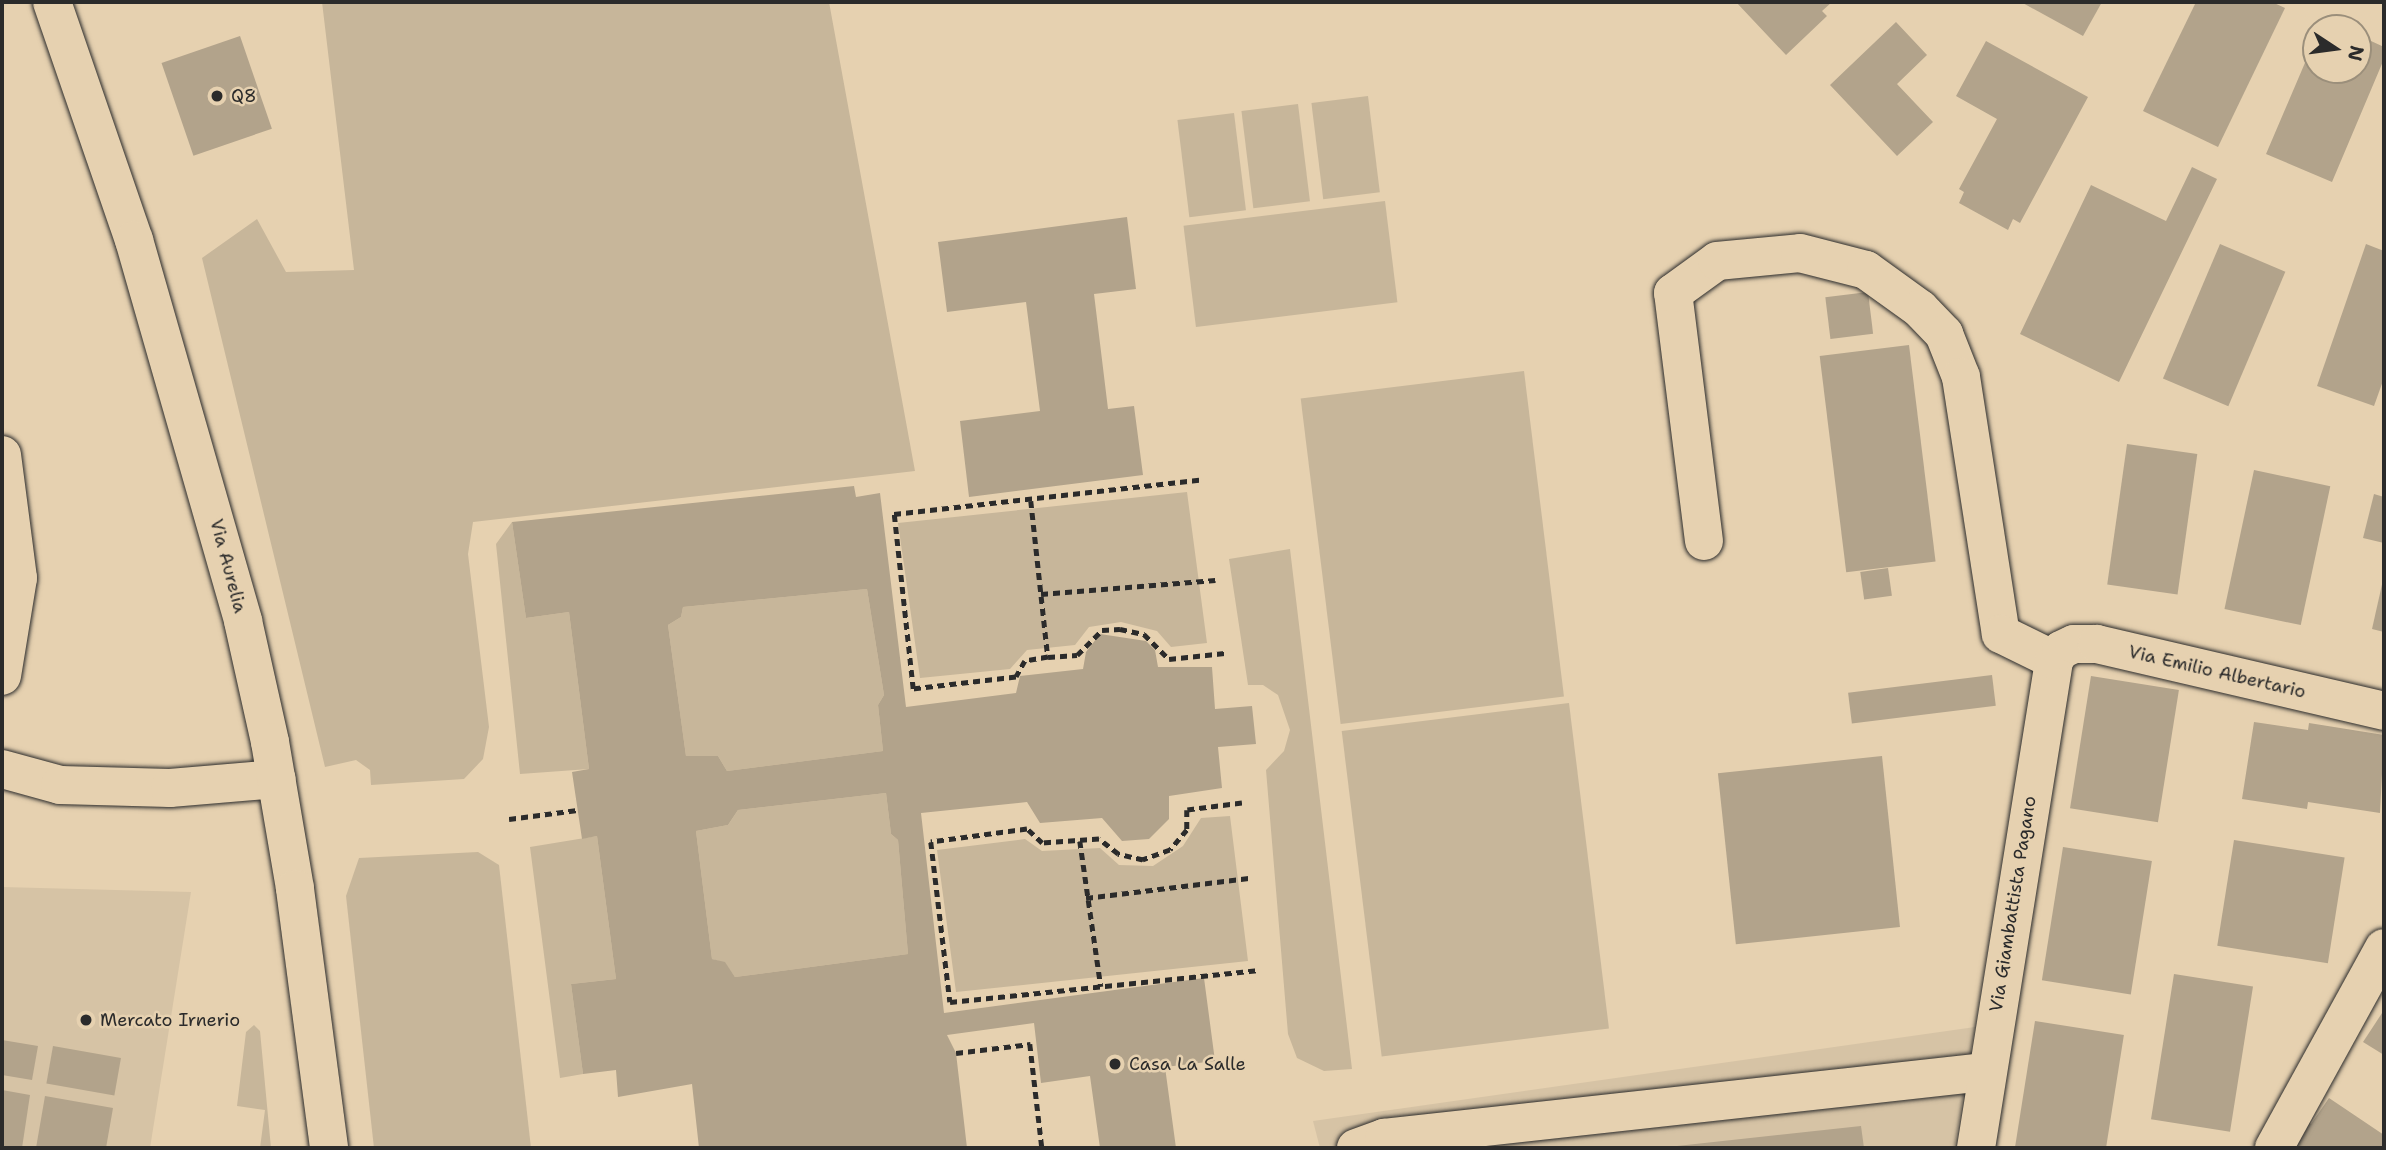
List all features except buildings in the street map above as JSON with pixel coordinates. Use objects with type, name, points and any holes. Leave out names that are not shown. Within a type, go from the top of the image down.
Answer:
[{"type":"main road","name":"Via Aurelia","points":[[52,2],[174,370],[243,621],[277,779],[311,997],[329,1148]]},
{"type":"main road","points":[[1704,541],[1673,293],[1717,261],[1800,253],[1866,270],[1920,309],[1944,334],[1962,377],[2001,634],[2054,660]]},
{"type":"main road","points":[[2,455],[18,578],[2,676]]},
{"type":"main road","name":"Via Emilio Albertario","points":[[2054,660],[2068,646],[2097,644],[2384,712]]},
{"type":"main road","name":"Via Giambattista Pagano","points":[[1976,1148],[1985,1072],[2054,660]]},
{"type":"main road","points":[[2,769],[60,785],[170,788],[277,779]]},
{"type":"main road","points":[[2274,1148],[2384,948]]},
{"type":"main road","points":[[1356,1148],[1384,1138],[1985,1072]]},
{"type":"path","points":[[1199,480],[1031,501],[894,514],[913,689],[1016,677],[1025,661],[1077,655],[1102,630],[1120,629],[1144,634],[1169,659],[1225,653]]},
{"type":"path","points":[[1031,501],[1048,657]]},
{"type":"path","points":[[1041,594],[1215,580]]},
{"type":"path","points":[[1242,803],[1187,810],[1186,830],[1170,850],[1143,860],[1118,854],[1099,839],[1042,843],[1027,829],[931,842],[950,1002],[1259,970]]},
{"type":"path","points":[[509,819],[577,810]]},
{"type":"path","points":[[1080,841],[1086,898],[1101,986]]},
{"type":"path","points":[[1086,898],[1249,878]]},
{"type":"path","points":[[956,1053],[1030,1044],[1042,1148]]},
{"type":"shaded area","points":[[322,2],[829,2],[915,471],[473,522],[468,554],[489,727],[483,759],[464,779],[371,785],[370,770],[356,760],[325,767],[202,258],[257,219],[286,272],[354,270]]},
{"type":"shaded area","points":[[1368,96],[1380,192],[1323,199],[1311,103]]},
{"type":"shaded area","points":[[1298,104],[1310,201],[1253,208],[1241,111]]},
{"type":"shaded area","points":[[1234,113],[1246,210],[1189,217],[1177,120]]},
{"type":"shaded area","points":[[1385,201],[1397,302],[1196,327],[1184,226]]},
{"type":"shaded area","points":[[1524,371],[1564,697],[1341,724],[1301,398]]},
{"type":"shaded area","points":[[1187,492],[1207,643],[1171,647],[1157,631],[1121,622],[1089,627],[1075,645],[1027,650],[1010,669],[920,678],[898,523]]},
{"type":"shaded area","points":[[512,522],[526,618],[569,612],[589,769],[520,774],[496,544]]},
{"type":"shaded area","points":[[1290,549],[1352,1069],[1324,1071],[1297,1058],[1288,1034],[1266,770],[1284,751],[1290,730],[1278,695],[1263,685],[1248,685],[1229,559]]},
{"type":"shaded area","points":[[867,589],[884,695],[878,705],[883,751],[727,771],[718,756],[686,756],[668,625],[681,617],[683,607]]},
{"type":"shaded area","points":[[1569,703],[1609,1029],[1382,1056],[1342,731]]},
{"type":"shaded area","points":[[886,793],[891,834],[898,840],[908,954],[735,977],[725,963],[712,959],[696,831],[728,825],[738,810]]},
{"type":"shaded area","points":[[1230,816],[1248,961],[956,992],[937,850],[1025,839],[1042,851],[1100,848],[1119,865],[1153,866],[1183,846],[1201,818]]},
{"type":"shaded area","points":[[597,836],[616,979],[571,984],[583,1074],[560,1078],[530,847]]},
{"type":"shaded area","points":[[478,852],[499,865],[531,1148],[374,1148],[346,896],[359,858]]},
{"type":"shaded area","name":"Mercato Irnerio","points":[[2,887],[191,892],[150,1148],[2,1148]]},
{"type":"shaded area","points":[[254,1025],[260,1031],[271,1148],[260,1148],[265,1110],[237,1106],[246,1032]]},
{"type":"shaded area","points":[[1975,1027],[1954,1148],[1320,1148],[1313,1121]]},
{"type":"place","name":"Q8","points":[[217,96]]},
{"type":"place","name":"Mercato Irnerio","points":[[86,1020]]},
{"type":"place","name":"Casa La Salle","points":[[1115,1064]]}]
